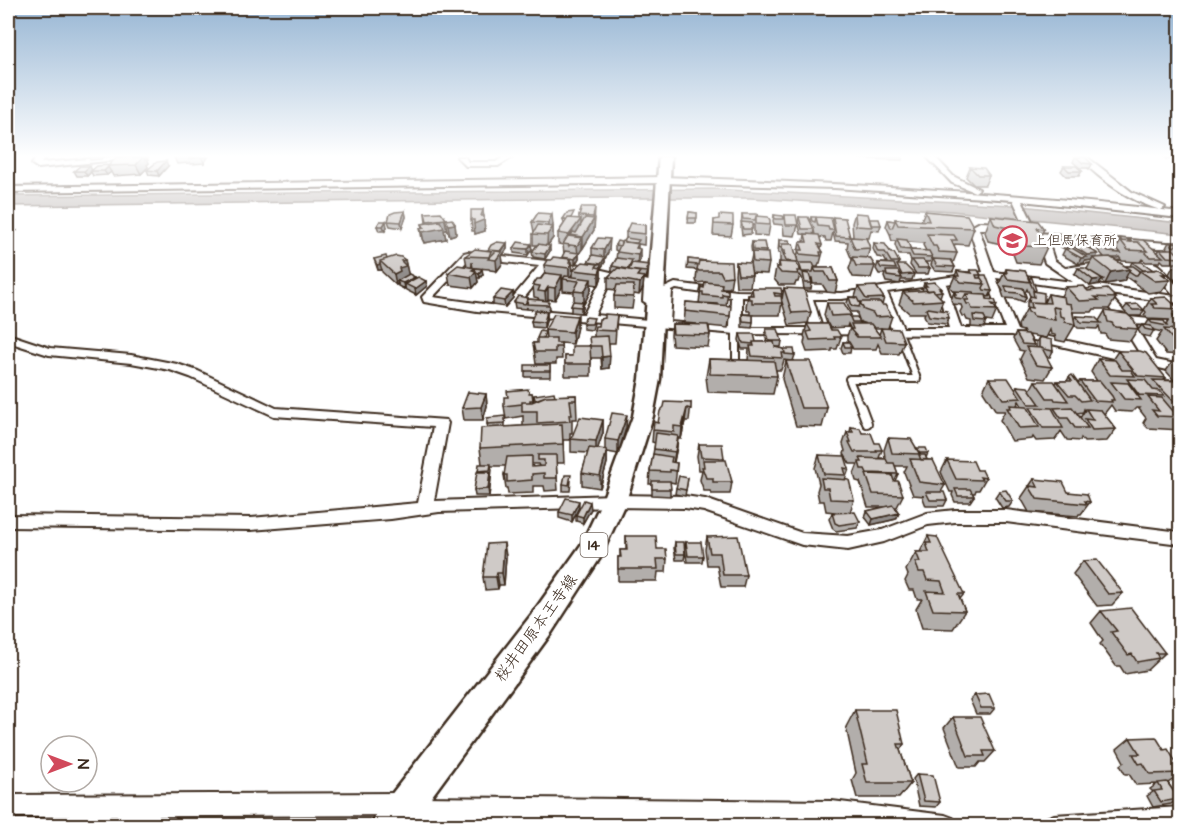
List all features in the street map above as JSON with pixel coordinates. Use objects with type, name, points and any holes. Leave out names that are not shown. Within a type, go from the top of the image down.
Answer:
[{"type":"main road","name":"桜井田原本王寺線","points":[[388,825],[542,623],[591,552],[614,501],[643,416],[659,324],[663,196]]},
{"type":"street","points":[[978,196],[1180,212]]},
{"type":"street","points":[[1005,196],[1019,199]]},
{"type":"street","points":[[1137,196],[1152,205],[1180,212]]},
{"type":"street","points":[[974,228],[980,225],[1030,226],[1019,199]]},
{"type":"street","points":[[974,228],[1041,236],[1180,247]]},
{"type":"street","points":[[974,228],[988,273],[1012,333]]},
{"type":"street","points":[[1041,236],[1049,261],[1094,289],[1125,320],[1152,364],[1166,380]]},
{"type":"street","points":[[659,324],[646,318],[649,284],[609,274],[546,264],[468,255],[427,297],[428,300],[467,307],[736,331],[1012,333],[1180,369]]},
{"type":"street","points":[[508,311],[546,264]]},
{"type":"street","points":[[1063,271],[1119,264],[1150,265],[1156,268],[1180,295]]},
{"type":"street","points":[[659,324],[667,289],[675,286],[736,294],[807,297],[881,291],[988,273],[1180,300]]},
{"type":"street","points":[[588,318],[609,274]]},
{"type":"street","points":[[940,282],[956,332]]},
{"type":"street","points":[[881,291],[898,332]]},
{"type":"street","points":[[736,294],[736,331]]},
{"type":"street","points":[[807,297],[818,332]]},
{"type":"street","points":[[1125,320],[1180,325]]},
{"type":"street","points":[[8,338],[59,353],[132,359],[173,367],[194,374],[274,412],[441,423],[425,508]]},
{"type":"street","points":[[8,521],[251,524],[391,513],[425,508],[614,501],[685,502],[705,505],[802,539],[848,543],[885,536],[927,519],[955,516],[1006,516],[1180,538]]},
{"type":"street","points":[[8,806],[405,804],[419,808],[832,812],[945,825]]},
{"type":"street","points":[[1054,825],[1180,818]]},
{"type":"lane","points":[[736,331],[736,368],[741,372]]},
{"type":"lane","points":[[867,423],[849,379],[917,379],[898,332]]},
{"type":"path","points":[[8,239],[19,229]]},
{"type":"shaded area","points":[[8,196],[841,196],[1012,205],[1180,223],[1180,234],[951,211],[750,198],[8,206]]},
{"type":"building","points":[[582,207],[595,207],[593,217],[579,216]]},
{"type":"building","points":[[471,210],[483,210],[481,216],[484,216],[484,220],[474,224],[474,220],[471,220]]},
{"type":"building","points":[[405,211],[401,222],[388,221],[390,214]]},
{"type":"building","points":[[925,211],[967,215],[974,228],[898,225],[895,219],[929,221]]},
{"type":"building","points":[[441,212],[446,219],[427,221],[425,213]]},
{"type":"building","points":[[574,212],[571,218],[563,219],[567,213]]},
{"type":"building","points":[[689,212],[697,213],[697,218],[688,218]]},
{"type":"building","points":[[538,213],[552,214],[548,223],[532,222]]},
{"type":"building","points":[[855,213],[868,214],[872,227],[856,226]]},
{"type":"building","points":[[742,214],[757,214],[758,216],[755,220],[743,219]]},
{"type":"building","points":[[719,215],[733,216],[733,225],[714,224],[714,220],[719,219]]},
{"type":"building","points":[[774,215],[783,216],[784,219],[775,219]]},
{"type":"building","points":[[785,215],[796,215],[798,225],[786,225]]},
{"type":"building","points":[[756,216],[768,217],[770,225],[756,224]]},
{"type":"building","points":[[991,216],[1038,221],[1044,229],[1037,228],[1047,247],[1024,246],[1017,230],[995,225]]},
{"type":"building","points":[[799,217],[808,217],[814,229],[802,229]]},
{"type":"building","points":[[816,217],[831,218],[834,230],[818,226]]},
{"type":"building","points":[[833,217],[845,218],[850,237],[836,236]]},
{"type":"building","points":[[568,218],[581,219],[569,235],[558,233]]},
{"type":"building","points":[[585,218],[594,219],[583,237],[571,235],[573,232],[576,233]]},
{"type":"building","points":[[452,219],[455,224],[448,225],[445,220]]},
{"type":"building","points":[[869,219],[879,219],[881,225],[871,225]]},
{"type":"building","points":[[888,220],[895,221],[892,228],[891,228]]},
{"type":"building","points":[[380,221],[386,221],[383,226],[377,226]]},
{"type":"building","points":[[440,221],[444,228],[422,232],[420,228],[424,227],[422,224]]},
{"type":"building","points":[[741,222],[752,223],[752,229],[743,229]]},
{"type":"building","points":[[630,223],[645,225],[645,234],[626,232]]},
{"type":"building","points":[[538,225],[553,227],[547,235],[533,234]]},
{"type":"building","points":[[805,234],[819,235],[822,245],[818,244],[823,252],[820,252],[821,256],[800,254],[798,250],[803,250],[800,242],[807,242]]},
{"type":"building","points":[[927,234],[954,235],[957,240],[951,240],[957,253],[939,252]]},
{"type":"building","points":[[1067,235],[1079,242],[1068,244],[1055,237]]},
{"type":"building","points":[[568,236],[582,238],[577,246],[563,244]]},
{"type":"building","points":[[850,237],[866,238],[870,248],[855,249]]},
{"type":"building","points":[[1091,237],[1098,241],[1083,243],[1076,239]]},
{"type":"building","points":[[598,238],[610,239],[604,250],[592,248]]},
{"type":"building","points":[[626,238],[639,240],[637,243],[624,242]]},
{"type":"building","points":[[897,239],[907,240],[911,250],[901,249]]},
{"type":"building","points":[[1111,239],[1118,239],[1120,242],[1118,246]]},
{"type":"building","points":[[1129,239],[1143,240],[1163,257],[1150,257],[1138,242],[1132,242]]},
{"type":"building","points":[[779,240],[789,240],[791,244],[782,244],[781,248]]},
{"type":"building","points":[[622,241],[638,244],[636,248],[640,249],[638,255],[617,252]]},
{"type":"building","points":[[1121,241],[1138,242],[1147,251],[1128,250]]},
{"type":"building","points":[[497,242],[507,243],[501,251],[488,250],[491,245]]},
{"type":"building","points":[[518,242],[531,244],[528,249],[514,248]]},
{"type":"building","points":[[752,242],[764,242],[766,251],[753,250]]},
{"type":"building","points":[[874,243],[885,244],[899,262],[891,262],[885,252],[878,252]]},
{"type":"building","points":[[1100,243],[1113,244],[1121,253],[1108,252]]},
{"type":"building","points":[[538,244],[550,246],[545,254],[532,252]]},
{"type":"building","points":[[782,244],[793,244],[798,262],[786,261]]},
{"type":"building","points":[[1084,245],[1098,254],[1087,255],[1073,246]]},
{"type":"building","points":[[1072,248],[1087,257],[1081,258],[1065,249]]},
{"type":"building","points":[[475,249],[491,251],[489,257],[465,256]]},
{"type":"building","points":[[1160,249],[1173,249],[1180,258],[1167,257]]},
{"type":"building","points":[[910,250],[929,251],[932,257],[913,256]]},
{"type":"building","points":[[496,251],[502,252],[496,260],[488,259]]},
{"type":"building","points":[[565,251],[579,253],[575,259],[562,257]]},
{"type":"building","points":[[752,252],[768,253],[769,263],[753,262]]},
{"type":"building","points":[[593,255],[605,257],[601,264],[588,262]]},
{"type":"building","points":[[386,256],[387,259],[380,261],[377,265],[374,259]]},
{"type":"building","points":[[396,256],[405,260],[401,261],[406,266],[399,268],[400,271],[394,274],[380,261]]},
{"type":"building","points":[[553,257],[570,259],[569,262],[572,262],[569,268],[544,265]]},
{"type":"building","points":[[852,257],[870,258],[875,266],[856,266]]},
{"type":"building","points":[[1110,257],[1130,269],[1111,272],[1093,258]]},
{"type":"building","points":[[617,258],[632,260],[628,269],[612,266]]},
{"type":"building","points":[[688,259],[706,261],[699,261],[698,265],[688,264]]},
{"type":"building","points":[[933,259],[951,260],[955,267],[937,266]]},
{"type":"building","points":[[912,260],[923,260],[930,268],[918,268]]},
{"type":"building","points":[[699,261],[731,262],[732,276],[723,277],[720,271],[699,271],[697,269]]},
{"type":"building","points":[[583,262],[598,264],[596,267],[601,268],[599,273],[573,270]]},
{"type":"building","points":[[736,262],[750,263],[752,275],[738,275]]},
{"type":"building","points":[[779,262],[796,263],[801,271],[797,271],[798,274],[781,273],[776,267],[780,267]]},
{"type":"building","points":[[1132,262],[1142,262],[1153,270],[1143,270]]},
{"type":"building","points":[[632,263],[649,265],[646,272],[629,270]]},
{"type":"building","points":[[799,263],[813,263],[815,268],[813,272],[802,272]]},
{"type":"building","points":[[878,263],[894,264],[896,269],[881,268]]},
{"type":"building","points":[[458,265],[475,268],[472,270],[476,271],[471,277],[448,273]]},
{"type":"building","points":[[897,265],[905,265],[914,274],[902,275]]},
{"type":"building","points":[[1125,266],[1133,266],[1140,271],[1135,275]]},
{"type":"building","points":[[618,268],[640,272],[637,276],[644,277],[640,283],[608,277]]},
{"type":"building","points":[[814,268],[833,268],[838,281],[830,281],[825,272],[816,272]]},
{"type":"building","points":[[1078,268],[1085,268],[1103,279],[1093,280]]},
{"type":"building","points":[[1006,269],[1025,271],[1031,282],[1008,279],[1004,272],[1007,273]]},
{"type":"building","points":[[1159,269],[1170,280],[1155,281],[1140,271]]},
{"type":"building","points":[[970,270],[978,270],[981,275],[976,275],[977,278],[981,278],[985,284],[961,282],[955,276],[959,276],[957,271],[972,273]]},
{"type":"building","points":[[886,271],[898,271],[902,278],[887,276]]},
{"type":"building","points":[[545,273],[562,275],[555,288],[548,287],[545,292],[538,291],[540,286],[533,285]]},
{"type":"building","points":[[803,273],[809,274],[812,283],[805,283]]},
{"type":"building","points":[[409,274],[415,277],[403,283],[397,281]]},
{"type":"building","points":[[981,275],[986,275],[992,291],[984,290],[985,284],[980,278]]},
{"type":"building","points":[[1031,275],[1036,290],[1034,291],[1028,278],[1031,278]]},
{"type":"building","points":[[565,276],[591,279],[584,292],[574,291],[579,281],[563,279]]},
{"type":"building","points":[[418,277],[426,281],[415,289],[405,284]]},
{"type":"building","points":[[705,282],[722,284],[721,289],[728,290],[728,295],[722,294],[722,297],[703,295],[703,292],[700,292]]},
{"type":"building","points":[[935,282],[942,291],[928,291],[924,286],[927,286],[924,283]]},
{"type":"building","points":[[617,285],[634,285],[633,297],[614,296]]},
{"type":"building","points":[[876,286],[884,298],[866,299],[858,287]]},
{"type":"building","points":[[1005,286],[1023,288],[1026,297],[1018,293],[1007,292]]},
{"type":"building","points":[[1084,286],[1088,291],[1107,289],[1116,298],[1095,297],[1099,300],[1079,301],[1066,287]]},
{"type":"building","points":[[752,288],[781,288],[782,294],[774,293],[775,296],[781,296],[782,303],[752,303],[748,295],[753,295]]},
{"type":"building","points":[[784,288],[804,289],[811,312],[792,313]]},
{"type":"building","points":[[501,290],[513,292],[504,301],[493,299]]},
{"type":"building","points":[[933,290],[943,300],[914,302],[903,292]]},
{"type":"building","points":[[954,291],[973,292],[974,294],[966,294],[963,299],[956,298]]},
{"type":"building","points":[[1033,291],[1044,293],[1044,303],[1029,302],[1030,296],[1034,297]]},
{"type":"building","points":[[966,294],[986,295],[987,299],[995,300],[997,305],[992,304],[997,310],[972,309],[965,300],[969,300]]},
{"type":"building","points":[[1048,294],[1064,297],[1065,303],[1071,304],[1075,324],[1065,322],[1064,317],[1060,316],[1059,308],[1053,307],[1055,320],[1033,316],[1028,312],[1027,307],[1032,308],[1031,302],[1050,303]]},
{"type":"building","points":[[518,296],[528,298],[525,304],[514,302]]},
{"type":"building","points":[[849,297],[857,298],[859,307],[852,306]]},
{"type":"building","points":[[1166,297],[1179,309],[1155,308],[1151,304],[1157,304],[1151,298]]},
{"type":"building","points":[[528,299],[549,301],[548,305],[527,304]]},
{"type":"building","points":[[573,301],[583,302],[581,307],[571,306]]},
{"type":"building","points":[[686,302],[731,306],[730,316],[685,311]]},
{"type":"building","points":[[860,302],[880,302],[885,305],[892,316],[875,317],[873,313],[864,310]]},
{"type":"building","points":[[827,303],[844,303],[851,315],[831,316]]},
{"type":"building","points":[[1138,304],[1144,310],[1133,310],[1127,305]]},
{"type":"building","points":[[926,309],[947,311],[949,318],[929,316]]},
{"type":"building","points":[[535,311],[547,312],[544,322],[531,321]]},
{"type":"building","points":[[1105,311],[1127,314],[1134,320],[1138,329],[1115,327],[1108,322]]},
{"type":"building","points":[[554,314],[577,316],[572,332],[545,330]]},
{"type":"building","points":[[605,314],[617,315],[615,331],[594,330],[595,326],[598,326],[599,319],[605,318]]},
{"type":"building","points":[[742,314],[753,315],[753,322],[743,321]]},
{"type":"building","points":[[973,315],[984,316],[986,322],[974,321]]},
{"type":"building","points":[[1173,315],[1180,315],[1180,328],[1173,320],[1176,320]]},
{"type":"building","points":[[1076,316],[1095,317],[1101,323],[1081,322]]},
{"type":"building","points":[[585,317],[594,318],[592,324],[583,324]]},
{"type":"building","points":[[850,317],[857,317],[860,322],[852,322]]},
{"type":"building","points":[[1149,320],[1164,321],[1167,326],[1152,323]]},
{"type":"building","points":[[672,324],[708,325],[710,335],[673,334]]},
{"type":"building","points":[[807,324],[828,324],[831,330],[837,330],[841,337],[810,340],[807,332],[811,331]]},
{"type":"building","points":[[851,324],[871,324],[881,337],[857,337],[850,329],[853,329]]},
{"type":"building","points":[[1142,325],[1151,326],[1154,331],[1145,329]]},
{"type":"building","points":[[881,328],[899,329],[904,342],[886,341]]},
{"type":"building","points":[[766,329],[778,329],[782,341],[769,341]]},
{"type":"building","points":[[1164,329],[1179,330],[1180,342],[1175,342]]},
{"type":"building","points":[[540,331],[545,332],[543,338],[537,338]]},
{"type":"building","points":[[1016,333],[1028,334],[1034,345],[1022,344]]},
{"type":"building","points":[[740,334],[754,334],[756,342],[743,343]]},
{"type":"building","points":[[608,336],[610,356],[602,357],[601,346],[590,346],[589,337]]},
{"type":"building","points":[[1039,337],[1052,340],[1053,351],[1039,348]]},
{"type":"building","points":[[537,338],[556,338],[556,343],[561,343],[561,347],[555,347],[555,352],[535,352],[533,343],[537,343]]},
{"type":"building","points":[[753,342],[774,342],[775,347],[784,349],[783,358],[752,356],[750,346],[754,346]]},
{"type":"building","points":[[843,342],[849,342],[852,347],[845,347]]},
{"type":"building","points":[[572,346],[590,346],[591,364],[565,364],[565,356],[572,356]]},
{"type":"building","points":[[1026,347],[1042,348],[1052,367],[1036,365]]},
{"type":"building","points":[[784,349],[794,349],[795,355],[785,354]]},
{"type":"building","points":[[1118,351],[1146,353],[1166,378],[1138,376]]},
{"type":"building","points":[[709,359],[774,361],[777,376],[710,374]]},
{"type":"building","points":[[1098,359],[1115,360],[1122,370],[1131,370],[1135,376],[1110,375]]},
{"type":"building","points":[[786,361],[810,361],[827,408],[801,408]]},
{"type":"building","points":[[525,365],[550,365],[550,371],[525,371]]},
{"type":"building","points":[[1072,375],[1090,400],[1081,401],[1075,395],[1069,395],[1057,381],[1072,381],[1069,377]]},
{"type":"building","points":[[989,378],[1008,378],[1021,398],[1003,399]]},
{"type":"building","points":[[1127,379],[1145,380],[1153,390],[1160,391],[1164,396],[1139,395]]},
{"type":"building","points":[[1153,380],[1180,381],[1180,408]]},
{"type":"building","points":[[1035,381],[1054,381],[1068,401],[1047,398]]},
{"type":"building","points":[[1080,381],[1100,381],[1114,400],[1111,400],[1112,402],[1095,401]]},
{"type":"building","points":[[1111,382],[1128,383],[1141,400],[1124,399]]},
{"type":"building","points":[[1017,386],[1028,387],[1040,404],[1029,404]]},
{"type":"building","points":[[528,389],[529,393],[532,393],[533,400],[504,406],[504,397],[508,397],[507,391]]},
{"type":"building","points":[[468,392],[486,394],[481,407],[462,408]]},
{"type":"building","points":[[554,392],[555,396],[535,400],[534,395]]},
{"type":"building","points":[[576,395],[576,400],[570,400],[572,415],[569,415],[570,421],[537,423],[537,411],[522,411],[522,402],[532,402],[546,396]]},
{"type":"building","points":[[1148,397],[1162,398],[1173,411],[1180,411],[1180,417],[1157,416],[1152,410],[1159,411]]},
{"type":"building","points":[[665,402],[691,403],[691,409],[687,408],[682,427],[674,426],[674,432],[653,430],[654,422],[658,423],[660,411]]},
{"type":"building","points":[[1010,405],[1027,406],[1039,427],[1019,428],[1007,408],[1011,408]]},
{"type":"building","points":[[1030,407],[1052,408],[1063,428],[1043,428]]},
{"type":"building","points":[[1072,407],[1088,428],[1075,428],[1068,418],[1061,418],[1054,408]]},
{"type":"building","points":[[1086,409],[1101,410],[1116,429],[1092,430],[1085,419],[1093,420]]},
{"type":"building","points":[[612,413],[627,415],[618,441],[605,439]]},
{"type":"building","points":[[505,416],[505,423],[487,424],[487,418]]},
{"type":"building","points":[[580,417],[603,420],[596,441],[571,439]]},
{"type":"building","points":[[562,424],[563,444],[480,448],[481,428]]},
{"type":"building","points":[[851,427],[860,428],[862,433],[871,433],[875,443],[879,443],[882,450],[854,452],[847,432],[853,432]]},
{"type":"building","points":[[656,433],[678,436],[675,452],[654,449]]},
{"type":"building","points":[[888,438],[911,439],[920,454],[892,453]]},
{"type":"building","points":[[699,444],[722,444],[724,458],[701,457]]},
{"type":"building","points":[[589,448],[607,450],[600,476],[582,473]]},
{"type":"building","points":[[916,448],[926,448],[928,453],[919,453]]},
{"type":"building","points":[[653,454],[672,457],[671,462],[677,463],[676,471],[650,471]]},
{"type":"building","points":[[538,455],[556,455],[557,478],[544,478],[544,473],[532,474],[532,480],[507,482],[507,475],[504,475],[507,457],[532,456],[532,467],[544,466],[544,460],[538,460]]},
{"type":"building","points":[[819,455],[845,456],[849,469],[844,468],[846,475],[824,474]]},
{"type":"building","points":[[919,455],[925,455],[927,460],[921,460]]},
{"type":"building","points":[[860,458],[886,459],[888,463],[894,463],[898,474],[867,473],[865,469],[861,469]]},
{"type":"building","points":[[910,459],[933,460],[945,485],[919,482]]},
{"type":"building","points":[[703,460],[726,460],[732,482],[713,482],[713,478],[706,478],[702,467],[704,467]]},
{"type":"building","points":[[947,460],[973,461],[977,470],[982,470],[986,478],[980,477],[982,480],[956,479]]},
{"type":"building","points":[[479,464],[491,464],[490,470],[478,471]]},
{"type":"building","points":[[477,472],[490,472],[488,489],[474,490]]},
{"type":"building","points":[[866,474],[892,475],[894,481],[898,481],[903,495],[873,494]]},
{"type":"building","points":[[565,475],[571,475],[569,485],[563,484]]},
{"type":"building","points":[[679,476],[688,478],[686,490],[676,488]]},
{"type":"building","points":[[821,478],[849,480],[854,500],[830,499],[828,488],[823,488]]},
{"type":"building","points":[[1034,479],[1063,482],[1068,492],[1087,494],[1090,502],[1085,501],[1087,504],[1037,499],[1029,486],[1038,487]]},
{"type":"building","points":[[652,481],[670,481],[671,489],[652,489]]},
{"type":"building","points":[[955,489],[970,489],[974,496],[958,496]]},
{"type":"building","points":[[1006,490],[1013,501],[1006,501],[999,491]]},
{"type":"building","points":[[926,492],[944,492],[947,500],[930,500]]},
{"type":"building","points":[[566,498],[579,501],[572,515],[559,512]]},
{"type":"building","points":[[584,500],[590,502],[583,517],[576,515]]},
{"type":"building","points":[[893,505],[899,513],[873,519],[867,511]]},
{"type":"building","points":[[855,512],[860,522],[839,525],[835,523],[832,513]]},
{"type":"building","points":[[626,536],[656,536],[657,549],[666,549],[667,559],[657,559],[658,569],[618,569],[620,550],[627,550]]},
{"type":"building","points":[[738,536],[746,575],[723,575],[720,553],[710,553],[707,537]]},
{"type":"building","points":[[928,536],[937,537],[964,594],[958,594],[965,611],[933,610],[926,591],[945,592],[941,581],[927,580],[924,572],[919,572],[915,562],[920,562],[916,552],[929,552],[926,543],[931,543]]},
{"type":"building","points":[[675,542],[684,542],[685,554],[676,554]]},
{"type":"building","points":[[686,542],[701,542],[703,556],[688,556]]},
{"type":"building","points":[[504,543],[502,573],[497,573],[496,577],[483,577],[487,544]]},
{"type":"building","points":[[1097,560],[1123,593],[1108,594],[1083,561]]},
{"type":"building","points":[[1131,608],[1165,653],[1156,653],[1159,658],[1137,662],[1132,654],[1128,655],[1111,632],[1117,631],[1101,611]]},
{"type":"building","points":[[989,694],[995,708],[981,708],[975,695]]},
{"type":"building","points":[[855,710],[896,710],[904,744],[898,744],[911,783],[867,783],[862,764],[868,764]]},
{"type":"building","points":[[953,717],[980,717],[995,751],[983,751],[985,756],[968,756]]},
{"type":"building","points":[[1156,737],[1164,750],[1168,749],[1180,773],[1150,774],[1143,763],[1139,764],[1133,754],[1140,754],[1130,738]]},
{"type":"building","points":[[917,774],[933,775],[940,802],[924,801]]},
{"type":"building","points":[[1167,782],[1179,799],[1161,802],[1154,791],[1162,790],[1158,783]]},
{"type":"building","points":[[149,821],[173,821],[171,825],[147,825]]},
{"type":"place","name":"上但馬保育所","points":[[1012,241]]}]
